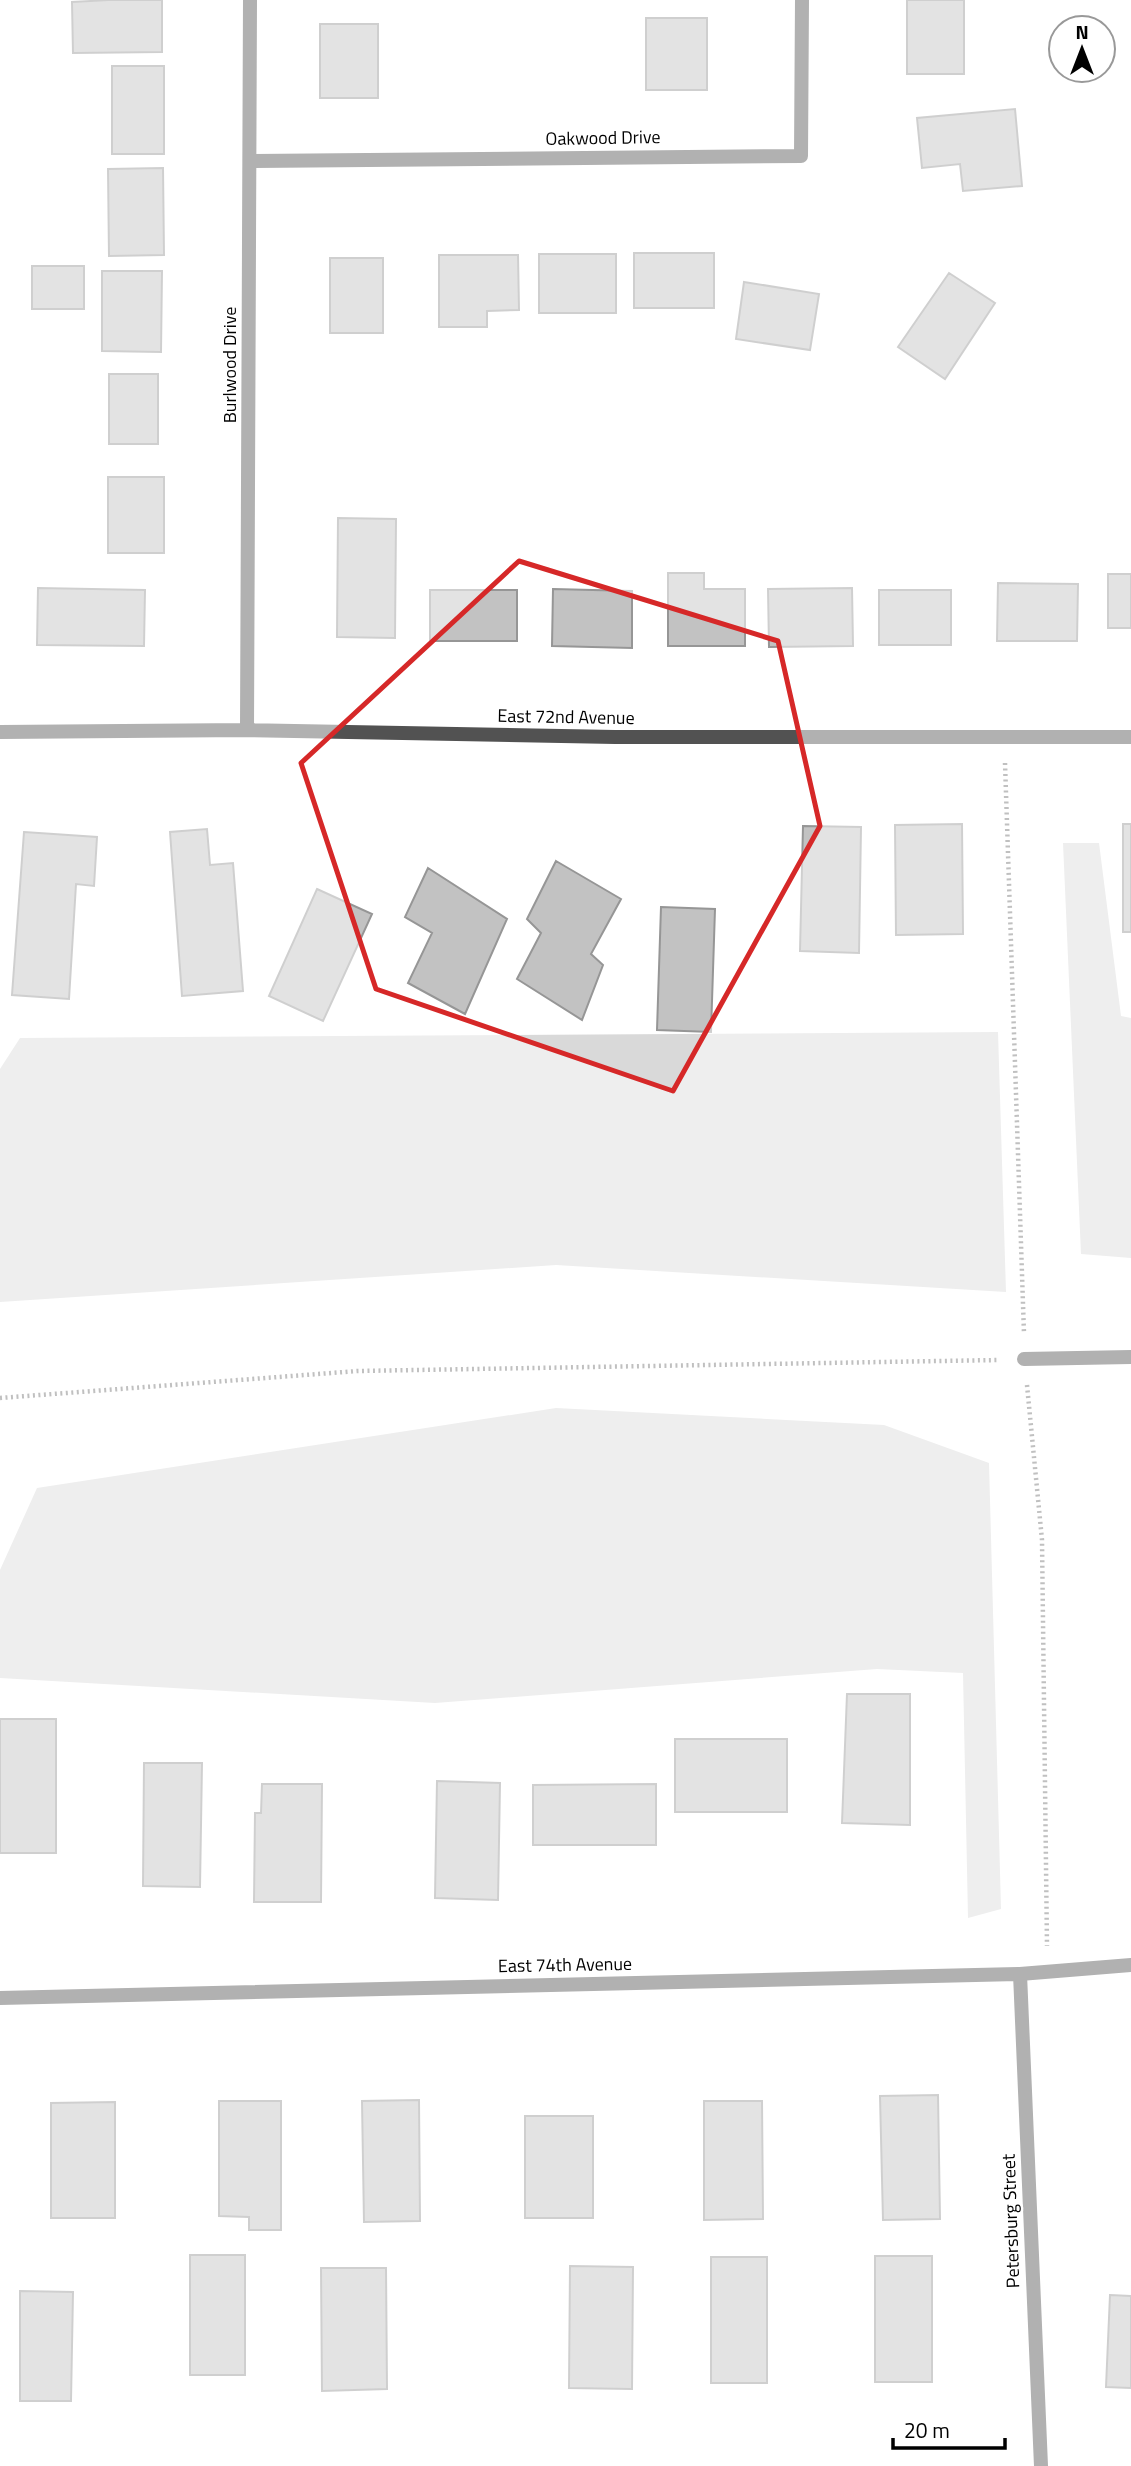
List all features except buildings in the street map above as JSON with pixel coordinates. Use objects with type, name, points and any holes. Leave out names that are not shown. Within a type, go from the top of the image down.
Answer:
[{"type":"street","name":"Burlwood Drive","points":[[247,730],[250,0]]},
{"type":"street","name":"Oakwood Drive","points":[[251,161],[801,156],[802,0]]},
{"type":"street","name":"East 72nd Avenue","points":[[0,732],[247,730],[615,737],[1131,737]]},
{"type":"street","points":[[1024,1359],[1131,1357]]},
{"type":"street","name":"East 74th Avenue","points":[[0,1998],[1020,1974],[1131,1965]]},
{"type":"street","name":"Petersburg Street","points":[[1020,1974],[1041,2466]]},
{"type":"path","points":[[0,1398],[358,1371],[1024,1359]]},
{"type":"highlighted area","points":[[519,561],[778,641],[820,826],[673,1091],[376,989],[301,763]]},
{"type":"shaded area","points":[[1063,843],[1099,843],[1121,1016],[1131,1018],[1131,1258],[1081,1254]]},
{"type":"shaded area","points":[[998,1032],[1006,1292],[556,1265],[0,1302],[0,1069],[20,1038]]},
{"type":"shaded area","points":[[556,1408],[884,1425],[989,1463],[1001,1909],[968,1918],[963,1673],[877,1669],[435,1703],[0,1678],[0,1570],[37,1488]]}]
